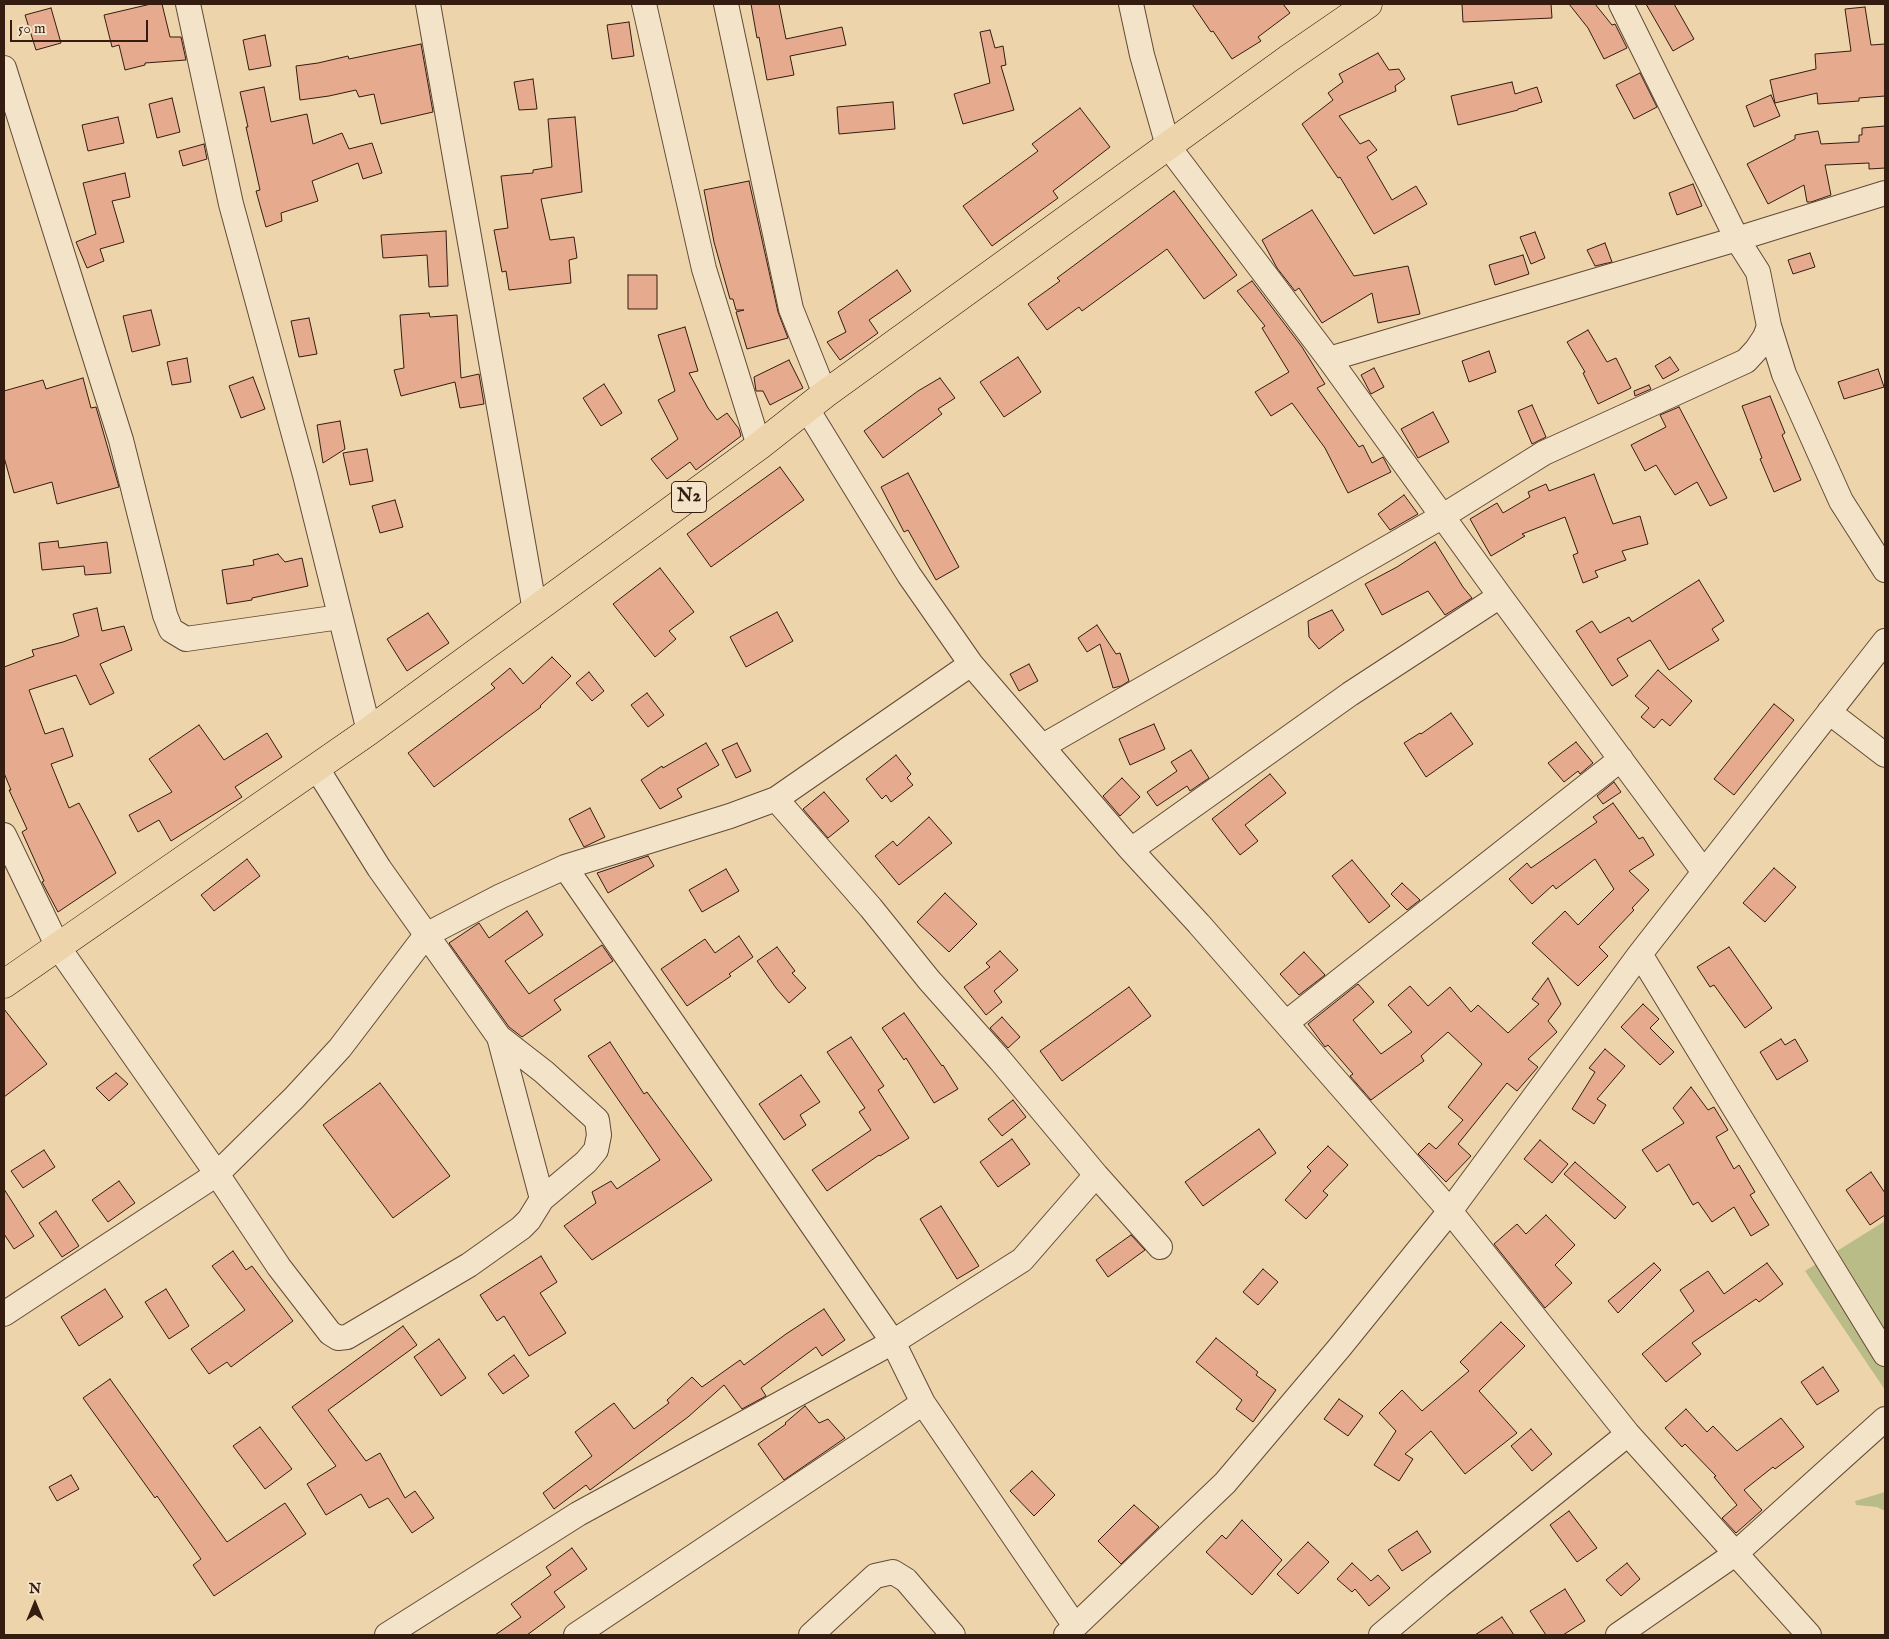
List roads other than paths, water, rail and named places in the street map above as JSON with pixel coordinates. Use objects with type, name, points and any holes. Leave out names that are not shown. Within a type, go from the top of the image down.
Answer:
[{"type":"highway","name":"N2","points":[[4,984],[369,731],[535,611],[816,401],[1368,4]]},
{"type":"street","points":[[188,4],[231,204],[305,475],[369,731]]},
{"type":"street","points":[[428,4],[535,611]]},
{"type":"street","points":[[644,4],[704,269],[758,446]]},
{"type":"street","points":[[726,4],[791,309],[816,401],[909,575],[971,664],[1450,1211],[1628,1434],[1809,1635]]},
{"type":"street","points":[[1132,4],[1142,55],[1168,146],[1329,359],[1500,596],[1704,872]]},
{"type":"street","points":[[1621,4],[1737,239],[1758,272],[1769,326],[1784,374],[1838,493],[1885,570]]},
{"type":"street","points":[[5,75],[121,440],[165,615],[171,630],[186,639],[340,617]]},
{"type":"street","points":[[1329,359],[1737,239],[1885,193]]},
{"type":"street","points":[[1043,746],[1443,516],[1544,453],[1746,361],[1758,349],[1769,326]]},
{"type":"street","points":[[1132,850],[1356,690],[1500,596]]},
{"type":"street","points":[[565,867],[893,1342],[923,1403],[1070,1631],[1225,1483],[1340,1347],[1450,1211],[1640,954],[1885,641]]},
{"type":"street","points":[[4,1314],[217,1174],[294,1098],[340,1048],[426,935],[501,896],[565,867],[730,816],[776,799],[971,664]]},
{"type":"street","points":[[1829,712],[1885,755]]},
{"type":"street","points":[[1286,1023],[1621,759]]},
{"type":"street","points":[[4,835],[58,947],[217,1174],[279,1267],[330,1334],[338,1338],[347,1337],[469,1265],[521,1228],[529,1220],[542,1199],[586,1162],[596,1150],[599,1135],[597,1120],[544,1072],[498,1037],[380,868],[316,767]]},
{"type":"street","points":[[776,799],[864,900],[929,980],[1000,1060],[1096,1175],[1160,1247]]},
{"type":"street","points":[[1640,954],[1885,1354]]},
{"type":"street","points":[[498,1037],[542,1199]]},
{"type":"street","points":[[387,1635],[578,1514],[893,1342],[1022,1260],[1096,1175]]},
{"type":"street","points":[[576,1635],[923,1403]]},
{"type":"street","points":[[1618,1635],[1735,1554],[1885,1419]]},
{"type":"street","points":[[1381,1635],[1628,1434]]},
{"type":"street","points":[[811,1635],[875,1576],[892,1572],[906,1580],[954,1635]]}]
